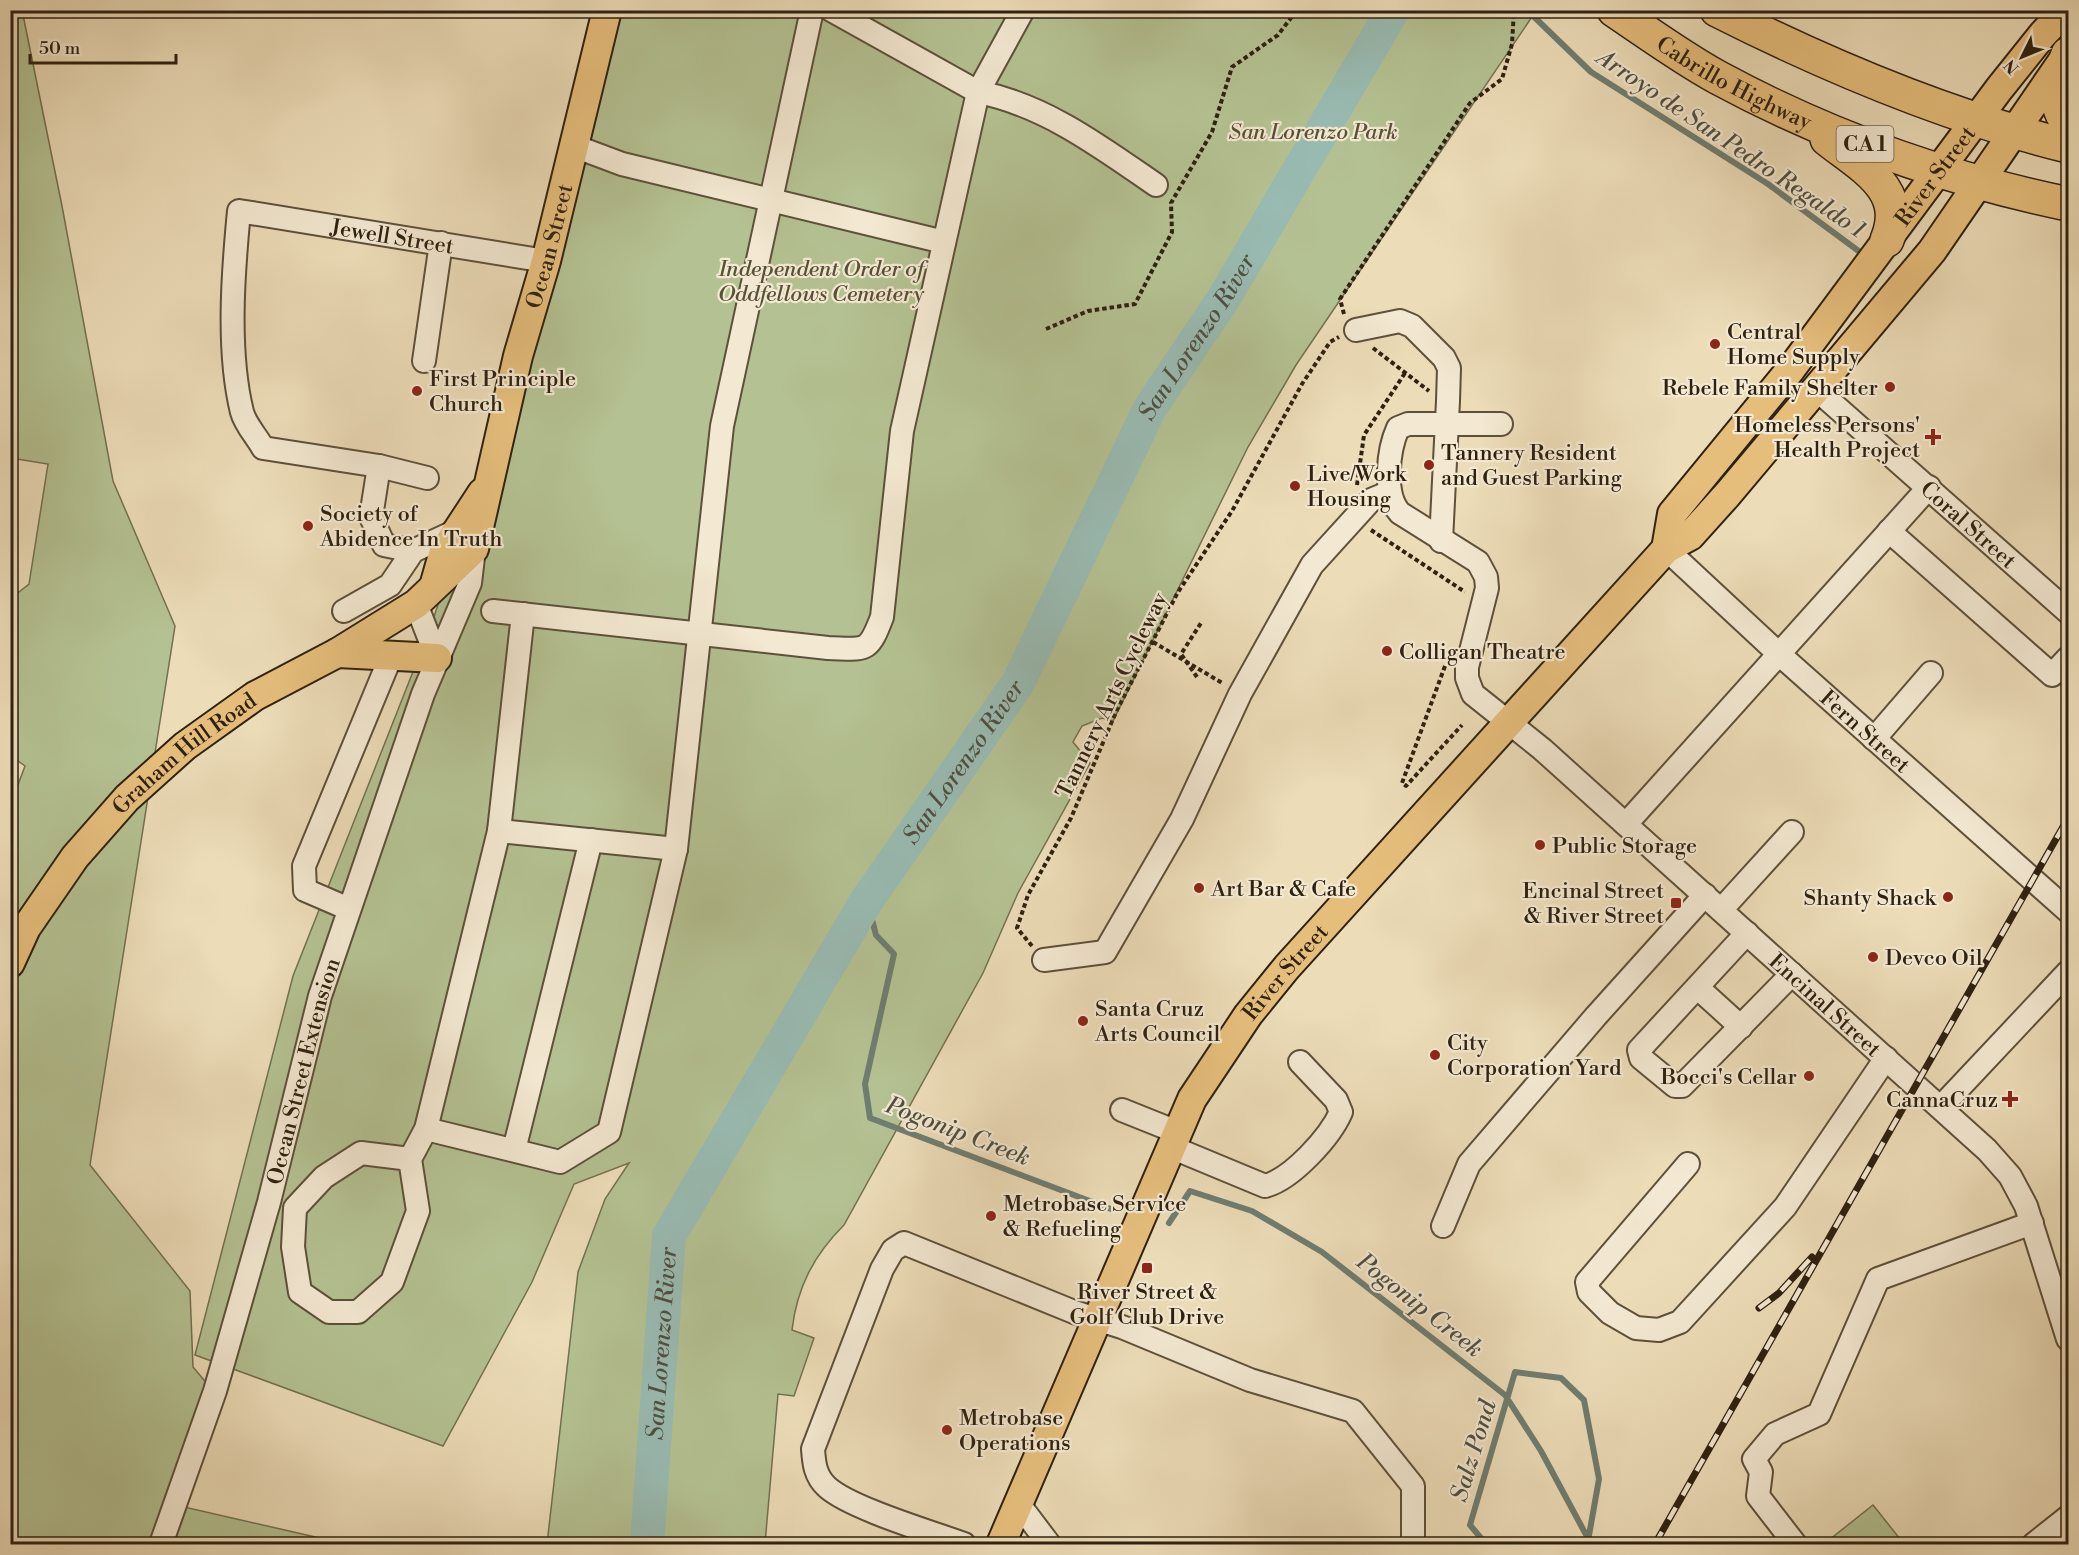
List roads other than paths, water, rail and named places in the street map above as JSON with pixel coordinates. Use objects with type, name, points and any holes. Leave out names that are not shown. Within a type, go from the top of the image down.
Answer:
[{"type":"highway","name":"Cabrillo Highway","points":[[1614,10],[1719,78],[1795,114],[1937,170],[2068,204]]},
{"type":"highway","name":"CA 1","points":[[1717,10],[1823,62],[1976,120],[2068,146]]},
{"type":"highway","points":[[2068,53],[2058,93],[2061,110],[2068,123]]},
{"type":"highway","points":[[1795,114],[1874,177],[1887,192],[1894,215],[1894,223],[1887,240]]},
{"type":"main road","name":"Ocean Street","points":[[464,540],[490,482],[518,356],[546,261],[607,10]]},
{"type":"main road","name":"River Street","points":[[1666,549],[1672,514],[1791,369],[1937,170],[2043,34],[2066,10]]},
{"type":"main road","name":"River Street","points":[[1001,1545],[1192,1099],[1248,1015],[1287,967],[1666,549],[1690,536],[1932,251],[2068,53]]},
{"type":"main road","points":[[416,604],[435,584],[457,568],[464,540]]},
{"type":"main road","name":"Graham Hill Road","points":[[10,963],[26,928],[75,857],[127,798],[185,746],[255,696],[337,653],[416,604]]},
{"type":"main road","points":[[337,653],[437,658]]},
{"type":"street","points":[[426,1129],[560,1162],[609,1132],[676,849],[722,426],[812,10]]},
{"type":"street","points":[[831,10],[978,92],[999,96],[1045,114],[1086,138],[1156,185]]},
{"type":"street","points":[[493,611],[828,648],[863,648],[873,641],[882,617],[902,431],[978,92],[1023,10]]},
{"type":"street","points":[[574,146],[621,164],[944,242]]},
{"type":"street","name":"Jewell Street","points":[[379,466],[263,448],[243,414],[234,343],[234,264],[239,211],[546,261]]},
{"type":"street","points":[[424,361],[441,243]]},
{"type":"street","points":[[1351,328],[1400,321],[1412,326],[1444,358],[1449,369],[1442,541]]},
{"type":"street","name":"Coral Street","points":[[1816,388],[2068,612]]},
{"type":"street","points":[[1044,960],[1105,952],[1182,819],[1240,694],[1312,565],[1371,500],[1388,493],[1393,438],[1398,428],[1408,424],[1501,424]]},
{"type":"street","points":[[427,478],[379,466],[371,517],[384,545],[412,551],[464,540]]},
{"type":"street","points":[[1626,824],[1929,487]]},
{"type":"street","name":"Encinal Street","points":[[1388,493],[1392,504],[1400,513],[1478,562],[1486,577],[1487,588],[1467,678],[1473,694],[1542,749],[1713,902],[1941,1107],[2010,1176],[2032,1223],[2068,1339]]},
{"type":"street","points":[[1889,531],[2052,675],[2068,658]]},
{"type":"street","name":"Ocean Street","points":[[437,658],[470,583],[464,540]]},
{"type":"street","name":"Fern Street","points":[[1666,549],[1779,654],[2068,911]]},
{"type":"street","points":[[344,611],[390,585],[412,551]]},
{"type":"street","points":[[416,604],[437,658]]},
{"type":"street","points":[[410,1159],[361,1153],[324,1177],[295,1208],[293,1247],[300,1292],[329,1312],[358,1312],[392,1282],[418,1211],[410,1159],[426,1129],[499,831],[523,614]]},
{"type":"street","points":[[349,909],[305,890],[304,866],[391,656]]},
{"type":"street","name":"Ocean Street Extension","points":[[161,1545],[204,1427],[268,1202],[320,996],[437,658]]},
{"type":"street","points":[[1874,739],[1931,673]]},
{"type":"street","points":[[499,831],[676,849]]},
{"type":"street","points":[[1443,1226],[1469,1164],[1483,1146],[1713,902],[1792,832]]},
{"type":"street","points":[[514,1150],[591,840]]},
{"type":"street","points":[[1747,933],[1639,1050],[1641,1058],[1678,1087],[1792,974]]},
{"type":"street","points":[[1941,1107],[2068,972]]},
{"type":"street","points":[[1698,988],[1741,1027]]},
{"type":"street","points":[[1688,1164],[1587,1282],[1589,1292],[1610,1312],[1636,1328],[1659,1330],[1680,1322],[1705,1297],[1785,1207],[1886,1058]]},
{"type":"street","points":[[1122,1110],[1174,1140],[1265,1186],[1279,1182],[1323,1138],[1341,1112],[1336,1100],[1300,1062]]},
{"type":"street","points":[[1796,1545],[1758,1496],[1761,1472],[1754,1459],[1775,1434],[1819,1414],[1878,1279],[2032,1223]]},
{"type":"street","points":[[964,1545],[845,1499],[826,1486],[814,1468],[813,1449],[882,1269],[893,1250],[904,1243],[1097,1320],[1122,1327],[1250,1380],[1353,1412],[1413,1486],[1413,1545]]},
{"type":"street","points":[[1018,1503],[1049,1545]]},
{"type":"street","points":[[2034,1545],[2068,1517]]},
{"type":"waterway","name":"San Lorenzo River","points":[[647,1544],[669,1236],[867,900],[1018,683],[1150,408],[1224,298],[1393,10]]},
{"type":"waterway","name":"Arroyo de San Pedro Regaldo 1","points":[[1527,10],[1591,72],[1768,184],[1864,255]]},
{"type":"waterway","name":"Pogonip Creek","points":[[867,900],[876,935],[894,954],[865,1084],[870,1118],[1111,1209]]},
{"type":"waterway","name":"Pogonip Creek","points":[[1169,1223],[1190,1191],[1252,1211],[1322,1252],[1505,1395],[1541,1451],[1591,1544]]},
{"type":"waterway","name":"Salz Pond","points":[[1486,1544],[1470,1525],[1515,1372],[1561,1378],[1584,1400],[1599,1479],[1588,1541]]},
{"type":"railway","points":[[1655,1544],[2068,818]]},
{"type":"railway","points":[[1759,1308],[1779,1293],[1812,1257]]},
{"type":"place","name":"Central Home Supply","points":[[1715,344]]},
{"type":"place","name":"Rebele Family Shelter","points":[[1890,387]]},
{"type":"place","name":"First Principle Church","points":[[417,391]]},
{"type":"place","name":"Homeless Persons' Health Project","points":[[1933,437]]},
{"type":"place","name":"Tannery Resident and Guest Parking","points":[[1429,465]]},
{"type":"place","name":"Live/Work Housing","points":[[1295,486]]},
{"type":"place","name":"Society of Abidence In Truth","points":[[308,526]]},
{"type":"place","name":"Colligan Theatre","points":[[1387,651]]},
{"type":"place","name":"Public Storage","points":[[1540,845]]},
{"type":"place","name":"Art Bar & Cafe","points":[[1199,888]]},
{"type":"place","name":"Shanty Shack","points":[[1948,897]]},
{"type":"place","name":"Encinal Street & River Street","points":[[1676,903]]},
{"type":"place","name":"Devco Oil","points":[[1873,957]]},
{"type":"place","name":"Santa Cruz Arts Council","points":[[1083,1021]]},
{"type":"place","name":"City Corporation Yard","points":[[1435,1055]]},
{"type":"place","name":"Bocci's Cellar","points":[[1809,1076]]},
{"type":"place","name":"CannaCruz","points":[[2010,1099]]},
{"type":"place","name":"Metrobase Service & Refueling","points":[[991,1216]]},
{"type":"place","name":"River Street & Golf Club Drive","points":[[1147,1268]]},
{"type":"place","name":"Metrobase Operations","points":[[947,1430]]},
{"type":"park label","name":"San Lorenzo Park","points":[[1313,131]]},
{"type":"park label","name":"Independent Order of Oddfellows Cemetery","points":[[821,280]]}]
